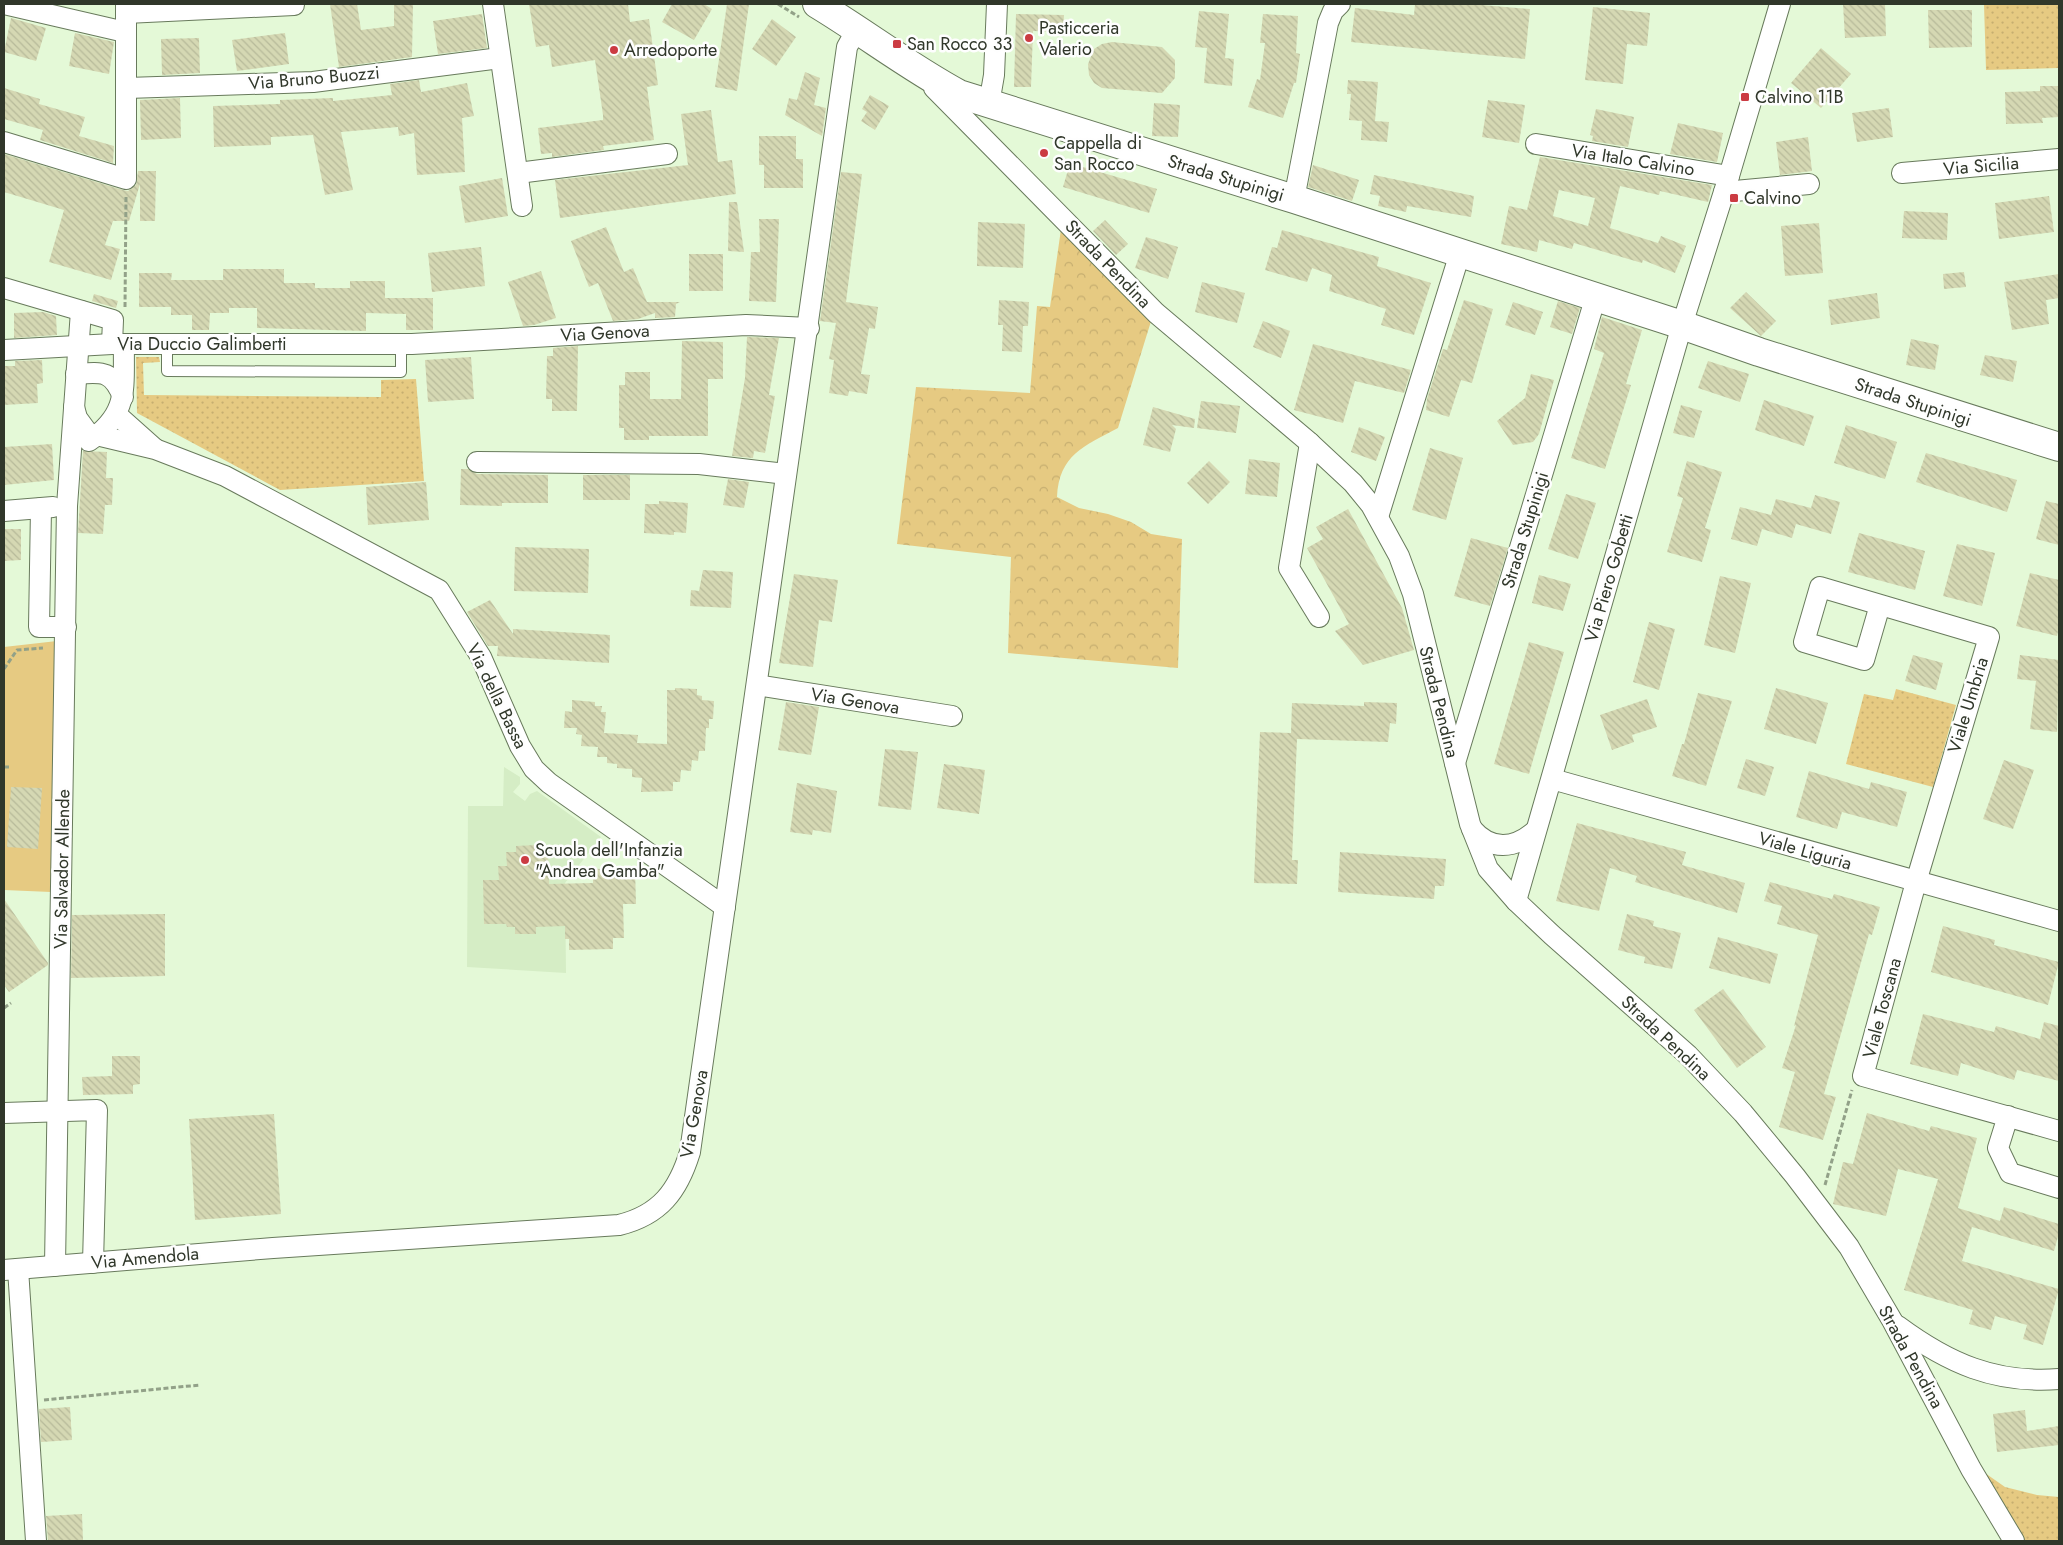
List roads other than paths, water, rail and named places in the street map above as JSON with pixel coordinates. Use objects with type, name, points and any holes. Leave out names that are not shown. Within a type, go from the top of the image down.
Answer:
[{"type":"street","points":[[4,4],[126,16],[294,4]]},
{"type":"street","points":[[493,4],[522,206]]},
{"type":"street","name":"Strada Stupinigi","points":[[817,4],[857,29],[918,72],[959,94],[1294,199],[1460,254],[1596,296],[1768,355],[2059,447]]},
{"type":"street","points":[[989,104],[994,75],[997,4]]},
{"type":"street","name":"Strada Stupinigi","points":[[1294,199],[1328,23],[1332,11],[1340,4]]},
{"type":"street","points":[[1682,325],[1727,184],[1780,4]]},
{"type":"street","points":[[4,142],[126,179],[126,16]]},
{"type":"street","name":"Via Genova","points":[[273,1248],[619,1225],[636,1221],[657,1208],[677,1186],[690,1152],[786,474],[809,328],[847,46],[857,29]]},
{"type":"street","name":"Via Bruno Buozzi","points":[[127,88],[313,82],[500,58]]},
{"type":"street","name":"Strada Pendina","points":[[918,72],[1156,313],[1310,443],[1353,483],[1378,517],[1399,556],[1413,594],[1471,828],[1488,869],[1516,901],[1688,1055],[1743,1113],[1819,1207],[1849,1247],[1893,1322],[1971,1469],[2014,1541]]},
{"type":"street","name":"Via Italo Calvino","points":[[1536,144],[1727,184]]},
{"type":"street","points":[[518,174],[668,154]]},
{"type":"street","name":"Via Sicilia","points":[[1902,173],[2059,159]]},
{"type":"street","points":[[1727,184],[1809,184]]},
{"type":"street","points":[[1378,517],[1460,254]]},
{"type":"street","points":[[4,288],[113,320],[118,344],[120,406],[96,437],[81,444],[71,445]]},
{"type":"street","name":"Strada Stupinigi","points":[[1454,764],[1596,296]]},
{"type":"street","name":"Via Salvador Allende","points":[[55,1266],[67,506],[81,310]]},
{"type":"street","name":"Via Genova","points":[[401,344],[746,325],[809,328]]},
{"type":"street","name":"Via Piero Gobetti","points":[[1516,901],[1682,325]]},
{"type":"street","name":"Via Duccio Galimberti","points":[[4,350],[118,344],[401,344]]},
{"type":"street","name":"Via della Bassa","points":[[76,374],[97,372],[114,379],[120,406],[155,449]]},
{"type":"street","points":[[74,407],[82,427],[96,437]]},
{"type":"street","name":"Via della Bassa","points":[[96,437],[155,449],[225,476],[439,590],[481,657],[516,737],[534,769],[549,783],[725,906]]},
{"type":"street","points":[[1310,443],[1289,568],[1319,617]]},
{"type":"street","points":[[477,462],[699,464],[786,474]]},
{"type":"street","points":[[4,511],[67,506]]},
{"type":"street","points":[[41,508],[39,627],[66,631]]},
{"type":"street","name":"Viale Umbria","points":[[1880,605],[1989,637],[1916,882]]},
{"type":"street","name":"Via Genova","points":[[757,685],[952,716]]},
{"type":"street","name":"Viale Liguria","points":[[1552,779],[2059,921]]},
{"type":"street","points":[[1471,828],[1484,840],[1502,846],[1524,841],[1535,831]]},
{"type":"street","name":"Viale Toscana","points":[[1916,882],[1864,1076],[2059,1131]]},
{"type":"street","points":[[4,1113],[96,1110],[93,1262]]},
{"type":"street","points":[[2008,1116],[1998,1148],[2010,1174],[2059,1188]]},
{"type":"street","name":"Via Amendola","points":[[36,1541],[26,1402],[11,1269],[273,1248]]},
{"type":"street","points":[[1893,1322],[1931,1350],[1967,1368],[2021,1380],[2059,1379]]},
{"type":"lane","points":[[167,344],[167,371],[401,372],[401,344]]},
{"type":"place","name":"Pasticceria Valerio","points":[[1029,38]]},
{"type":"place","name":"San Rocco 33","points":[[897,44]]},
{"type":"place","name":"Arredoporte","points":[[614,50]]},
{"type":"place","name":"Calvino 11B","points":[[1745,97]]},
{"type":"place","name":"Cappella di San Rocco","points":[[1044,153]]},
{"type":"place","name":"Calvino","points":[[1734,198]]},
{"type":"place","name":"Scuola dell'Infanzia \"Andrea Gamba\"","points":[[525,860]]}]
